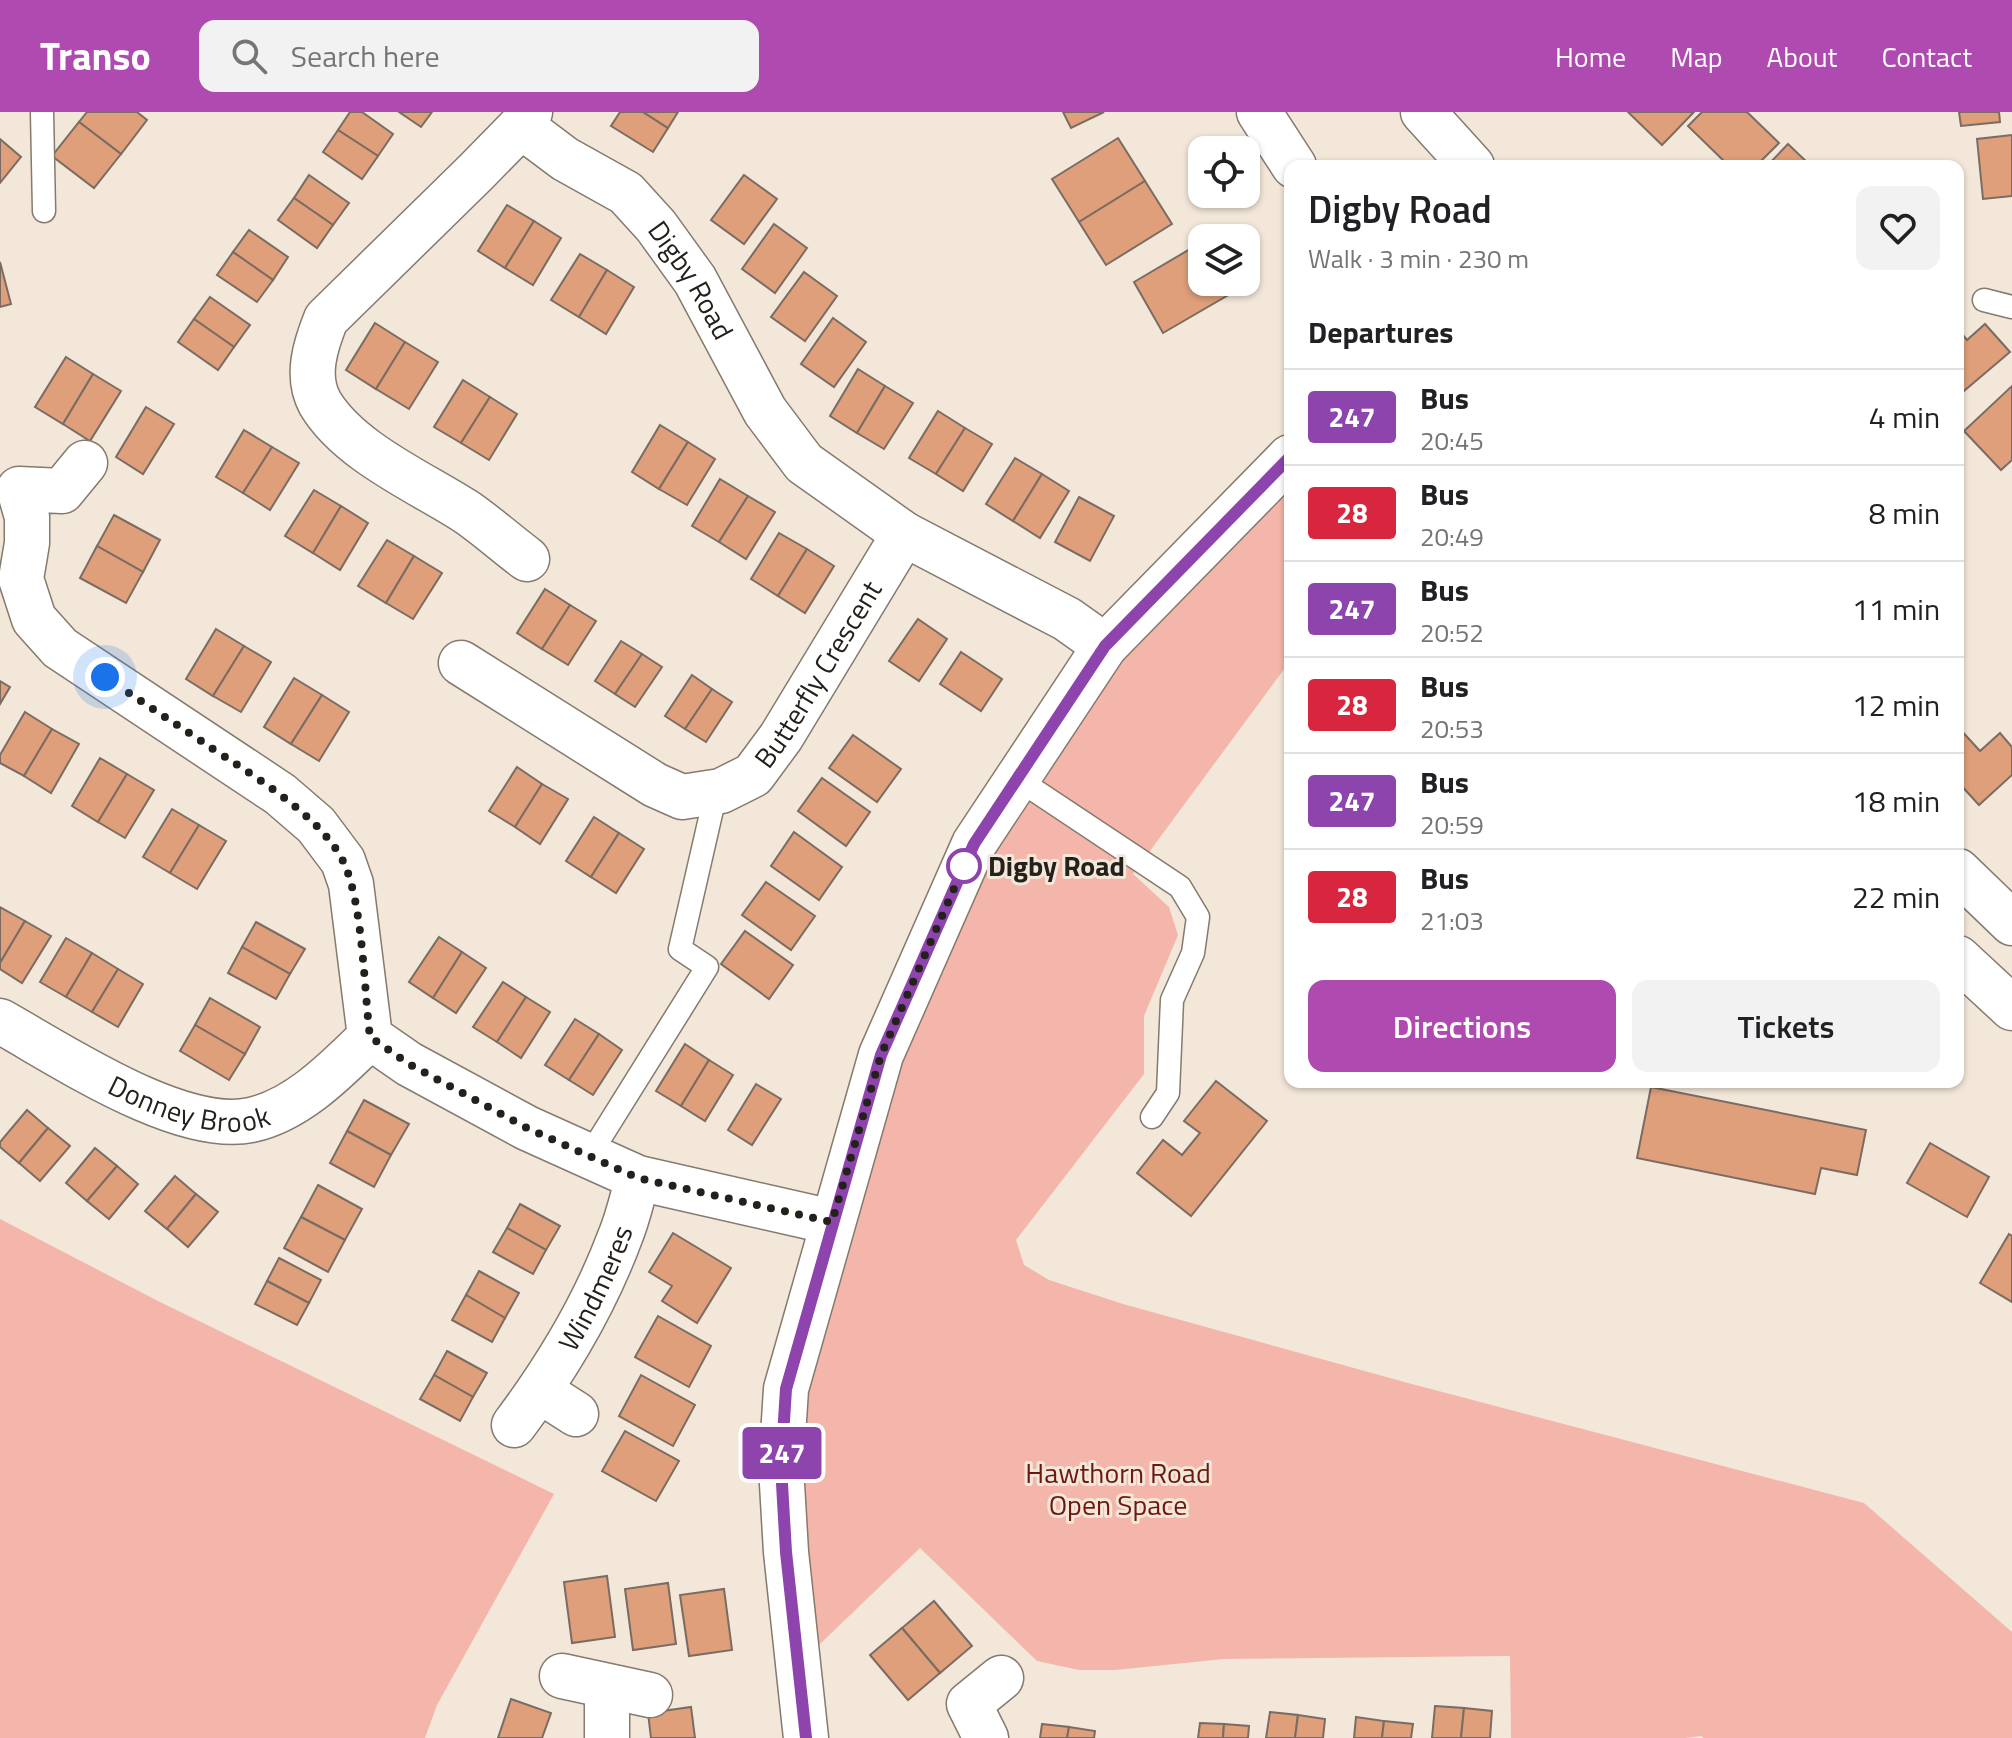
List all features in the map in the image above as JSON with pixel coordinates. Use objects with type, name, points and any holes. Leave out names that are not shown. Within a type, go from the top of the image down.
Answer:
[{"type":"street","points":[[1259,112],[1290,160]]},
{"type":"street","points":[[1423,112],[1467,160]]},
{"type":"street","name":"Digby Road","points":[[527,559],[468,514],[409,480],[342,430],[319,401],[313,370],[315,347],[326,319],[526,119],[565,159],[626,193],[656,226],[695,280],[765,411],[804,463],[904,534],[1067,619],[1105,646]]},
{"type":"street","points":[[85,463],[62,491],[19,489],[27,517],[27,543],[21,579],[34,619],[60,648],[280,794],[316,825],[343,861],[351,884],[370,1037],[409,1064],[527,1128],[638,1178],[832,1222]]},
{"type":"street","points":[[806,1738],[786,1552],[781,1467],[786,1389],[881,1055],[974,844],[1105,646],[1284,463]]},
{"type":"street","name":"Butterfly Crescent","points":[[461,663],[655,785],[682,797],[716,792],[753,775],[781,737],[904,534]]},
{"type":"street","points":[[1964,964],[2012,1008]]},
{"type":"street","name":"Donney Brook","points":[[0,1021],[132,1093],[188,1115],[221,1121],[251,1120],[290,1104],[340,1067],[370,1037]]},
{"type":"street","name":"Windmeres","points":[[514,1425],[540,1391],[588,1307],[614,1251],[638,1178]]},
{"type":"street","points":[[540,1391],[576,1414]]},
{"type":"street","points":[[562,1676],[650,1695]]},
{"type":"street","points":[[986,1738],[969,1704],[1001,1678]]},
{"type":"street","points":[[607,1687],[607,1738]]},
{"type":"lane","points":[[42,112],[44,211]]},
{"type":"lane","points":[[1984,300],[2012,307]]},
{"type":"lane","points":[[1016,778],[1180,887],[1198,917],[1193,953],[1172,1000],[1168,1093],[1152,1117]]},
{"type":"lane","points":[[589,1156],[707,967],[680,949],[716,792]]},
{"type":"green space","name":"Hawthorn Road Open Space","points":[[1284,464],[1284,669],[1133,874],[1169,907],[1178,935],[1144,1016],[1144,1074],[1016,1240],[1024,1265],[1049,1280],[1123,1304],[1864,1503],[2012,1632],[2012,1738],[1511,1738],[1510,1656],[1224,1659],[1115,1670],[1079,1670],[1037,1661],[920,1548],[797,1666],[781,1467],[832,1222],[1016,778]]},
{"type":"green space","points":[[0,1219],[160,1302],[554,1494],[437,1705],[425,1738],[0,1738]]},
{"type":"building","points":[[87,112],[137,112],[147,120],[121,154],[79,122]]},
{"type":"building","points":[[350,112],[362,112],[393,134],[378,156],[338,130]]},
{"type":"building","points":[[399,112],[432,112],[421,127]]},
{"type":"building","points":[[620,112],[643,112],[668,128],[653,152],[611,126]]},
{"type":"building","points":[[643,112],[678,112],[668,128]]},
{"type":"building","points":[[1063,112],[1104,112],[1071,128]]},
{"type":"building","points":[[1628,112],[1694,112],[1662,145]]},
{"type":"building","points":[[1702,112],[1747,112],[1779,143],[1762,160],[1723,160],[1688,126]]},
{"type":"building","points":[[1959,112],[1999,112],[2000,122],[1961,126]]},
{"type":"building","points":[[79,122],[121,154],[94,188],[52,156]]},
{"type":"building","points":[[338,130],[378,156],[362,179],[323,152]]},
{"type":"building","points":[[2012,135],[2012,196],[1983,199],[1977,139]]},
{"type":"building","points":[[1118,138],[1145,181],[1079,222],[1052,179]]},
{"type":"building","points":[[0,139],[21,157],[0,183]]},
{"type":"building","points":[[1788,144],[1805,160],[1773,160]]},
{"type":"building","points":[[309,175],[349,203],[333,225],[294,198]]},
{"type":"building","points":[[744,175],[777,199],[744,244],[711,220]]},
{"type":"building","points":[[1145,181],[1172,224],[1106,265],[1079,222]]},
{"type":"building","points":[[294,198],[333,225],[317,248],[278,220]]},
{"type":"building","points":[[507,205],[534,221],[505,268],[478,251]]},
{"type":"building","points":[[534,221],[561,238],[533,285],[505,268]]},
{"type":"building","points":[[774,224],[807,248],[775,293],[742,269]]},
{"type":"building","points":[[249,230],[288,257],[273,280],[233,252]]},
{"type":"building","points":[[1188,250],[1188,296],[1227,296],[1163,333],[1134,282]]},
{"type":"building","points":[[233,252],[273,280],[257,302],[217,275]]},
{"type":"building","points":[[580,254],[607,270],[579,317],[551,300]]},
{"type":"building","points":[[0,262],[11,304],[0,307]]},
{"type":"building","points":[[607,270],[634,287],[606,334],[579,317]]},
{"type":"building","points":[[804,272],[837,296],[805,341],[771,317]]},
{"type":"building","points":[[210,297],[250,325],[234,347],[194,319]]},
{"type":"building","points":[[833,318],[866,342],[834,387],[801,364]]},
{"type":"building","points":[[194,319],[234,347],[218,370],[178,342]]},
{"type":"building","points":[[375,323],[405,342],[376,389],[346,370]]},
{"type":"building","points":[[1985,324],[2010,352],[1964,391],[1964,336],[1967,340]]},
{"type":"building","points":[[405,342],[438,362],[409,409],[376,389]]},
{"type":"building","points":[[66,357],[93,374],[63,424],[35,407]]},
{"type":"building","points":[[858,369],[885,386],[857,433],[830,416]]},
{"type":"building","points":[[93,374],[121,391],[90,441],[63,424]]},
{"type":"building","points":[[463,380],[490,397],[461,443],[434,427]]},
{"type":"building","points":[[885,386],[913,403],[884,449],[857,433]]},
{"type":"building","points":[[2012,386],[2012,460],[2001,470],[1964,431]]},
{"type":"building","points":[[490,397],[517,414],[489,460],[461,443]]},
{"type":"building","points":[[146,407],[174,424],[143,474],[116,457]]},
{"type":"building","points":[[938,411],[965,428],[936,474],[909,458]]},
{"type":"building","points":[[660,425],[688,442],[659,489],[632,472]]},
{"type":"building","points":[[965,428],[992,444],[963,491],[936,474]]},
{"type":"building","points":[[244,430],[272,447],[243,493],[216,477]]},
{"type":"building","points":[[688,442],[715,459],[687,505],[659,489]]},
{"type":"building","points":[[272,447],[299,463],[270,510],[243,493]]},
{"type":"building","points":[[1015,458],[1042,474],[1013,521],[986,504]]},
{"type":"building","points":[[1042,474],[1069,491],[1040,538],[1013,521]]},
{"type":"building","points":[[720,479],[748,496],[719,542],[692,526]]},
{"type":"building","points":[[314,490],[341,506],[313,553],[285,536]]},
{"type":"building","points":[[748,496],[775,512],[746,559],[719,542]]},
{"type":"building","points":[[1079,497],[1114,516],[1090,561],[1055,542]]},
{"type":"building","points":[[341,506],[368,523],[340,570],[313,553]]},
{"type":"building","points":[[114,515],[160,540],[143,572],[97,546]]},
{"type":"building","points":[[779,533],[807,549],[778,596],[751,579]]},
{"type":"building","points":[[387,540],[414,556],[386,603],[358,586]]},
{"type":"building","points":[[97,546],[143,572],[126,603],[80,578]]},
{"type":"building","points":[[807,549],[834,566],[805,613],[778,596]]},
{"type":"building","points":[[414,556],[442,573],[413,619],[386,603]]},
{"type":"building","points":[[545,589],[570,605],[542,649],[517,633]]},
{"type":"building","points":[[570,605],[596,621],[568,665],[542,649]]},
{"type":"building","points":[[918,619],[947,639],[919,681],[889,661]]},
{"type":"building","points":[[216,629],[244,646],[213,696],[186,679]]},
{"type":"building","points":[[621,641],[642,654],[615,694],[595,681]]},
{"type":"building","points":[[244,646],[271,662],[241,712],[213,696]]},
{"type":"building","points":[[961,652],[1002,679],[981,711],[940,684]]},
{"type":"building","points":[[642,654],[662,667],[635,707],[615,694]]},
{"type":"building","points":[[692,675],[712,689],[685,729],[665,716]]},
{"type":"building","points":[[294,678],[322,695],[291,744],[264,727]]},
{"type":"building","points":[[0,681],[10,687],[0,704]]},
{"type":"building","points":[[712,689],[732,702],[706,742],[685,729]]},
{"type":"building","points":[[322,695],[349,712],[319,761],[291,744]]},
{"type":"building","points":[[25,712],[52,729],[24,776],[0,763],[0,755]]},
{"type":"building","points":[[52,729],[79,744],[51,793],[24,776]]},
{"type":"building","points":[[2000,733],[2012,747],[2012,775],[1979,805],[1964,789],[1964,734],[1980,751]]},
{"type":"building","points":[[853,735],[901,769],[877,802],[829,768]]},
{"type":"building","points":[[100,758],[127,774],[98,822],[72,806]]},
{"type":"building","points":[[517,767],[542,784],[515,827],[489,811]]},
{"type":"building","points":[[127,774],[154,790],[125,838],[98,822]]},
{"type":"building","points":[[822,778],[870,812],[846,846],[798,811]]},
{"type":"building","points":[[542,784],[568,799],[540,844],[515,827]]},
{"type":"building","points":[[172,809],[199,825],[170,873],[143,857]]},
{"type":"building","points":[[594,817],[619,833],[591,877],[566,861]]},
{"type":"building","points":[[199,825],[226,841],[197,889],[170,873]]},
{"type":"building","points":[[794,832],[842,867],[819,900],[771,866]]},
{"type":"building","points":[[619,833],[644,849],[616,893],[591,877]]},
{"type":"building","points":[[766,882],[815,916],[791,950],[742,915]]},
{"type":"building","points":[[0,907],[25,921],[0,963]]},
{"type":"building","points":[[25,921],[51,936],[22,983],[0,969],[0,963]]},
{"type":"building","points":[[256,922],[305,949],[290,974],[242,947]]},
{"type":"building","points":[[745,931],[793,965],[769,999],[721,964]]},
{"type":"building","points":[[439,937],[462,952],[433,998],[409,982]]},
{"type":"building","points":[[66,938],[92,953],[66,997],[40,982]]},
{"type":"building","points":[[242,947],[290,974],[276,999],[228,973]]},
{"type":"building","points":[[462,952],[486,968],[456,1013],[433,998]]},
{"type":"building","points":[[92,953],[118,969],[92,1012],[66,997]]},
{"type":"building","points":[[118,969],[143,984],[118,1027],[92,1012]]},
{"type":"building","points":[[503,982],[526,997],[497,1042],[473,1027]]},
{"type":"building","points":[[526,997],[550,1012],[521,1058],[497,1042]]},
{"type":"building","points":[[210,998],[260,1027],[245,1054],[195,1025]]},
{"type":"building","points":[[575,1019],[599,1034],[569,1080],[545,1065]]},
{"type":"building","points":[[195,1025],[245,1054],[229,1080],[180,1051]]},
{"type":"building","points":[[599,1034],[622,1050],[593,1095],[569,1080]]},
{"type":"building","points":[[685,1044],[709,1060],[681,1106],[656,1091]]},
{"type":"building","points":[[709,1060],[733,1075],[705,1121],[681,1106]]},
{"type":"building","points":[[1216,1081],[1267,1121],[1191,1216],[1137,1173],[1163,1140],[1182,1155],[1200,1133],[1184,1121]]},
{"type":"building","points":[[756,1084],[781,1099],[752,1145],[728,1130]]},
{"type":"building","points":[[1651,1088],[1866,1130],[1857,1175],[1821,1168],[1815,1194],[1637,1158]]},
{"type":"building","points":[[364,1100],[409,1124],[391,1155],[347,1131]]},
{"type":"building","points":[[27,1110],[48,1128],[19,1163],[0,1147],[0,1142]]},
{"type":"building","points":[[48,1128],[70,1146],[40,1181],[19,1163]]},
{"type":"building","points":[[347,1131],[391,1155],[374,1187],[330,1163]]},
{"type":"building","points":[[1930,1143],[1989,1177],[1967,1217],[1907,1183]]},
{"type":"building","points":[[95,1148],[117,1166],[87,1201],[66,1183]]},
{"type":"building","points":[[117,1166],[138,1184],[109,1219],[87,1201]]},
{"type":"building","points":[[175,1176],[196,1194],[167,1229],[145,1211]]},
{"type":"building","points":[[318,1185],[362,1209],[345,1240],[301,1217]]},
{"type":"building","points":[[196,1194],[218,1212],[188,1247],[167,1229]]},
{"type":"building","points":[[520,1204],[560,1226],[546,1250],[507,1228]]},
{"type":"building","points":[[301,1217],[345,1240],[328,1272],[284,1248]]},
{"type":"building","points":[[507,1228],[546,1250],[533,1274],[493,1252]]},
{"type":"building","points":[[673,1233],[731,1268],[697,1323],[662,1301],[672,1286],[649,1272]]},
{"type":"building","points":[[2009,1234],[2012,1236],[2012,1302],[1980,1283]]},
{"type":"building","points":[[279,1258],[321,1280],[309,1303],[267,1281]]},
{"type":"building","points":[[479,1271],[519,1293],[505,1318],[466,1295]]},
{"type":"building","points":[[267,1281],[309,1303],[297,1325],[255,1304]]},
{"type":"building","points":[[466,1295],[505,1318],[492,1342],[452,1320]]},
{"type":"building","points":[[658,1316],[711,1346],[689,1387],[635,1357]]},
{"type":"building","points":[[447,1351],[487,1373],[473,1397],[434,1375]]},
{"type":"building","points":[[434,1375],[473,1397],[460,1421],[420,1399]]},
{"type":"building","points":[[641,1375],[695,1405],[673,1446],[619,1416]]},
{"type":"building","points":[[625,1431],[679,1461],[656,1501],[602,1471]]},
{"type":"building","points":[[607,1576],[615,1637],[572,1643],[564,1582]]},
{"type":"building","points":[[668,1583],[676,1644],[633,1650],[625,1589]]},
{"type":"building","points":[[724,1589],[732,1650],[689,1656],[680,1595]]},
{"type":"building","points":[[934,1601],[972,1646],[940,1673],[902,1628]]},
{"type":"building","points":[[902,1628],[940,1673],[908,1700],[870,1655]]},
{"type":"building","points":[[511,1699],[551,1713],[542,1738],[498,1738]]},
{"type":"building","points":[[1435,1706],[1464,1708],[1461,1738],[1432,1738]]},
{"type":"building","points":[[691,1707],[695,1738],[651,1738],[648,1713]]},
{"type":"building","points":[[1464,1708],[1492,1711],[1490,1738],[1461,1738]]},
{"type":"building","points":[[1270,1712],[1298,1715],[1295,1738],[1266,1738]]},
{"type":"building","points":[[1298,1715],[1325,1719],[1323,1738],[1295,1738]]},
{"type":"building","points":[[1356,1717],[1384,1721],[1382,1738],[1354,1738]]},
{"type":"building","points":[[1384,1721],[1413,1724],[1411,1738],[1382,1738]]},
{"type":"building","points":[[1200,1723],[1224,1724],[1223,1738],[1198,1738]]},
{"type":"building","points":[[1042,1724],[1069,1727],[1067,1738],[1040,1738]]},
{"type":"building","points":[[1224,1724],[1249,1726],[1248,1738],[1223,1738]]},
{"type":"building","points":[[1069,1727],[1095,1731],[1094,1738],[1067,1738]]},
{"type":"bus line","name":"247","points":[[806,1738],[786,1552],[781,1467],[786,1389],[881,1055],[974,844],[1105,646],[1284,463]]},
{"type":"place","name":"Digby Road","points":[[964,866]]},
{"type":"route","points":[[105,677],[280,794],[316,825],[343,861],[351,884],[358,926],[370,1037],[409,1064],[527,1128],[638,1178],[832,1222],[881,1055],[964,866]]}]
